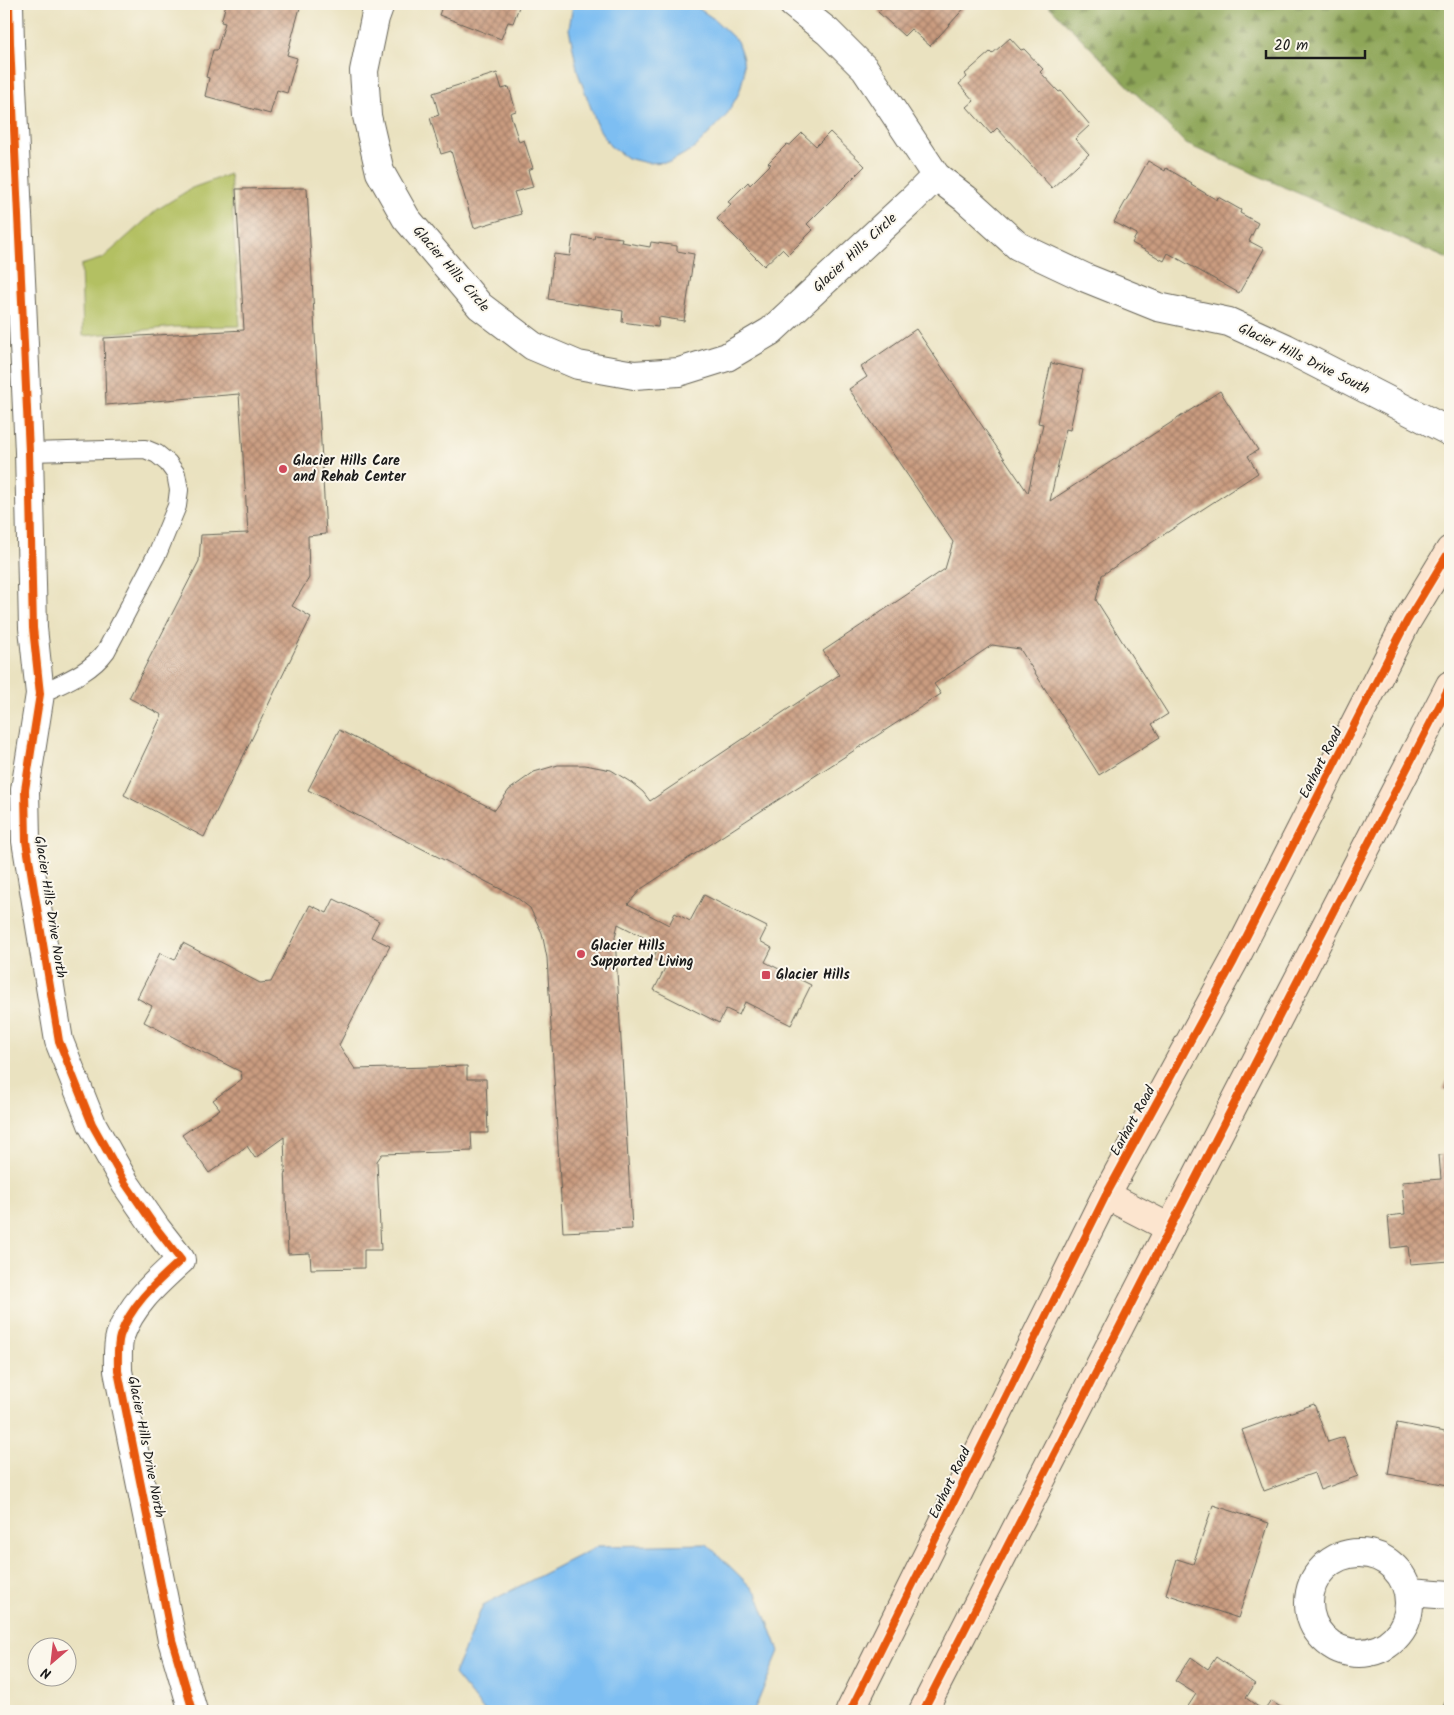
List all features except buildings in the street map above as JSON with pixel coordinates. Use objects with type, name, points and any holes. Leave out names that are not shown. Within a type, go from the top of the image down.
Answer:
[{"type":"street","name":"Glacier Hills Drive North","points":[[10,4],[10,43],[29,452],[33,628],[40,694],[24,790],[26,841],[60,1040],[92,1124],[125,1183],[181,1260],[150,1288],[132,1311],[120,1337],[118,1371],[172,1640],[193,1711]]},
{"type":"street","name":"Glacier Hills Circle","points":[[380,4],[375,18],[364,71],[367,116],[380,172],[406,218],[480,306],[533,346],[578,364],[634,375],[679,372],[727,357],[770,330],[936,176]]},
{"type":"street","name":"Glacier Hills Drive South","points":[[793,4],[828,32],[865,69],[936,176],[966,199],[1018,246],[1086,278],[1158,307],[1229,322],[1286,348],[1450,432]]},
{"type":"street","name":"Earhart Road","points":[[850,1711],[1106,1195],[1234,961],[1407,622],[1450,550]]},
{"type":"street","points":[[923,1711],[1450,686]]},
{"type":"street","points":[[1106,1195],[1170,1228]]},
{"type":"street","points":[[1409,1592],[1450,1595]]},
{"type":"lane","points":[[29,452],[145,449],[157,454],[168,462],[176,474],[178,490],[177,506],[168,531],[106,651],[89,670],[40,694]]},
{"type":"green space","points":[[1047,4],[1450,4],[1450,260],[1186,144]]},
{"type":"green space","points":[[230,174],[240,326],[175,327],[83,336],[81,265],[103,258],[158,209],[192,188]]},
{"type":"water","points":[[573,4],[692,4],[714,19],[737,41],[743,58],[744,75],[739,93],[726,116],[695,148],[670,162],[647,163],[627,158],[610,146],[598,127],[578,73],[569,29]]},
{"type":"water","points":[[707,1544],[757,1593],[779,1651],[754,1711],[484,1711],[454,1674],[483,1605],[598,1546]]},
{"type":"cycle path","points":[[9,4],[29,452],[33,628],[40,694],[25,790],[26,841],[59,1041],[92,1124],[125,1183],[181,1260],[146,1294],[125,1324],[119,1340],[118,1371],[172,1640],[193,1711]]},
{"type":"cycle path","points":[[850,1711],[1106,1195],[1234,961],[1407,621],[1450,550]]},
{"type":"cycle path","points":[[923,1711],[1450,685]]},
{"type":"place","name":"Glacier Hills Care and Rehab Center","points":[[283,469]]},
{"type":"place","name":"Glacier Hills Supported Living","points":[[581,954]]},
{"type":"place","name":"Glacier Hills","points":[[766,975]]}]
